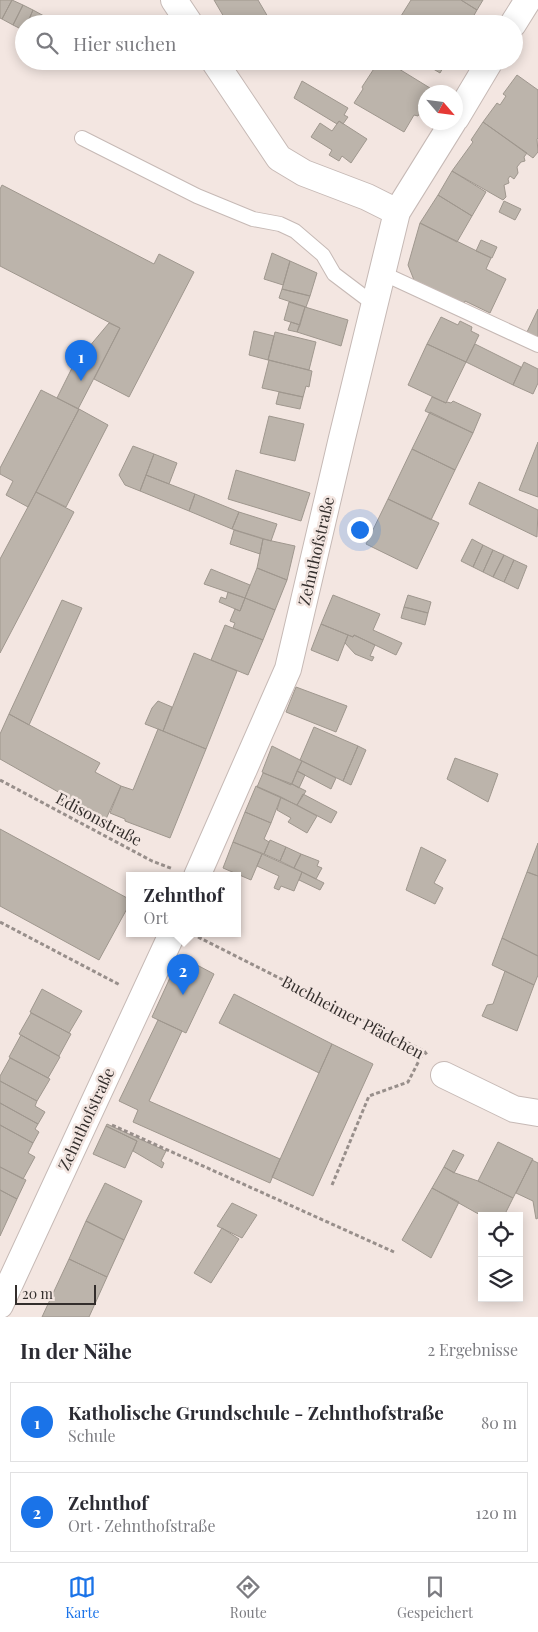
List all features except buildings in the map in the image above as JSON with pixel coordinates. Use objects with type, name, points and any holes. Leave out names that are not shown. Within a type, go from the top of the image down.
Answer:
[{"type":"street","points":[[174,0],[184,15]]},
{"type":"street","points":[[519,15],[528,0]]},
{"type":"street","points":[[220,70],[279,158],[304,173],[367,197],[397,212]]},
{"type":"street","points":[[463,106],[485,70]]},
{"type":"street","name":"Zehnthofstraße","points":[[186,872],[288,669],[397,212],[448,130]]},
{"type":"street","name":"Zehnthofstraße","points":[[0,1305],[171,937]]},
{"type":"street","points":[[444,1075],[514,1109],[538,1113]]},
{"type":"lane","points":[[82,138],[197,196],[253,219],[280,224],[296,231],[323,255],[334,274],[374,305]]},
{"type":"lane","points":[[382,273],[538,345]]},
{"type":"path","name":"Edisonstraße","points":[[0,780],[152,861],[183,872]]},
{"type":"path","points":[[0,922],[143,997]]},
{"type":"path","name":"Buchheimer Pfädchen","points":[[197,937],[424,1051],[444,1075]]},
{"type":"path","points":[[332,1185],[369,1096],[408,1082],[424,1051]]},
{"type":"path","points":[[88,1114],[394,1252]]},
{"type":"place","name":"Katholische Grundschule - Zehnthofstraße","points":[[81,381]]},
{"type":"place","name":"Zehnthof","points":[[183,995]]}]
